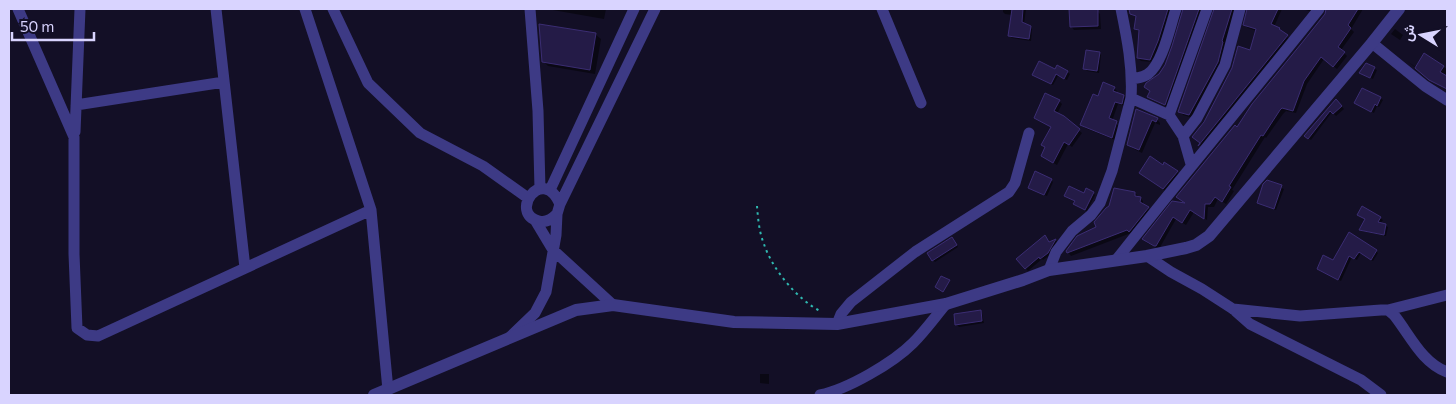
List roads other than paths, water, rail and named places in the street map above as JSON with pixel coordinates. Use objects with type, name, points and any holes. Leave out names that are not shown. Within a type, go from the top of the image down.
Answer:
[{"type":"street","points":[[18,9],[74,137]]},
{"type":"street","points":[[80,9],[74,137],[74,254],[77,328],[87,335],[98,336],[372,210]]},
{"type":"street","points":[[216,9],[245,268]]},
{"type":"street","points":[[305,9],[372,210],[388,390]]},
{"type":"street","points":[[333,9],[368,83],[420,133],[483,166],[528,198]]},
{"type":"street","points":[[530,9],[545,190]]},
{"type":"street","points":[[545,190],[634,9]]},
{"type":"street","points":[[535,220],[549,220],[558,209],[655,9]]},
{"type":"street","points":[[882,9],[921,103]]},
{"type":"street","points":[[1049,270],[1056,252],[1072,231],[1092,215],[1100,203],[1112,172],[1131,98],[1132,79],[1121,9]]},
{"type":"street","points":[[1132,79],[1147,75],[1154,67],[1162,52],[1176,9]]},
{"type":"street","points":[[1169,115],[1206,9]]},
{"type":"street","points":[[1183,136],[1197,118],[1225,65],[1240,9]]},
{"type":"street","points":[[1117,259],[1319,9]]},
{"type":"street","points":[[374,395],[576,310],[613,305],[734,322],[838,320],[946,304],[1049,270],[1147,256],[1196,245],[1209,236],[1372,43],[1398,9]]},
{"type":"street","points":[[1372,43],[1424,86],[1447,100]]},
{"type":"street","points":[[76,105],[224,82]]},
{"type":"street","points":[[1131,98],[1169,115],[1183,136],[1192,164]]},
{"type":"street","points":[[838,320],[851,302],[915,252],[1009,192],[1015,183],[1029,132]]},
{"type":"street","points":[[510,337],[535,312],[546,292],[553,250],[558,209],[554,194],[545,190],[531,194],[526,202],[528,212],[553,250],[613,305]]},
{"type":"street","points":[[1147,256],[1233,309],[1250,324],[1360,380],[1381,395]]},
{"type":"street","points":[[1233,309],[1300,316],[1388,310],[1447,295]]},
{"type":"street","points":[[820,395],[868,376],[892,359],[913,343],[946,304]]},
{"type":"street","points":[[1388,310],[1394,315],[1427,360],[1440,370],[1447,372]]}]
